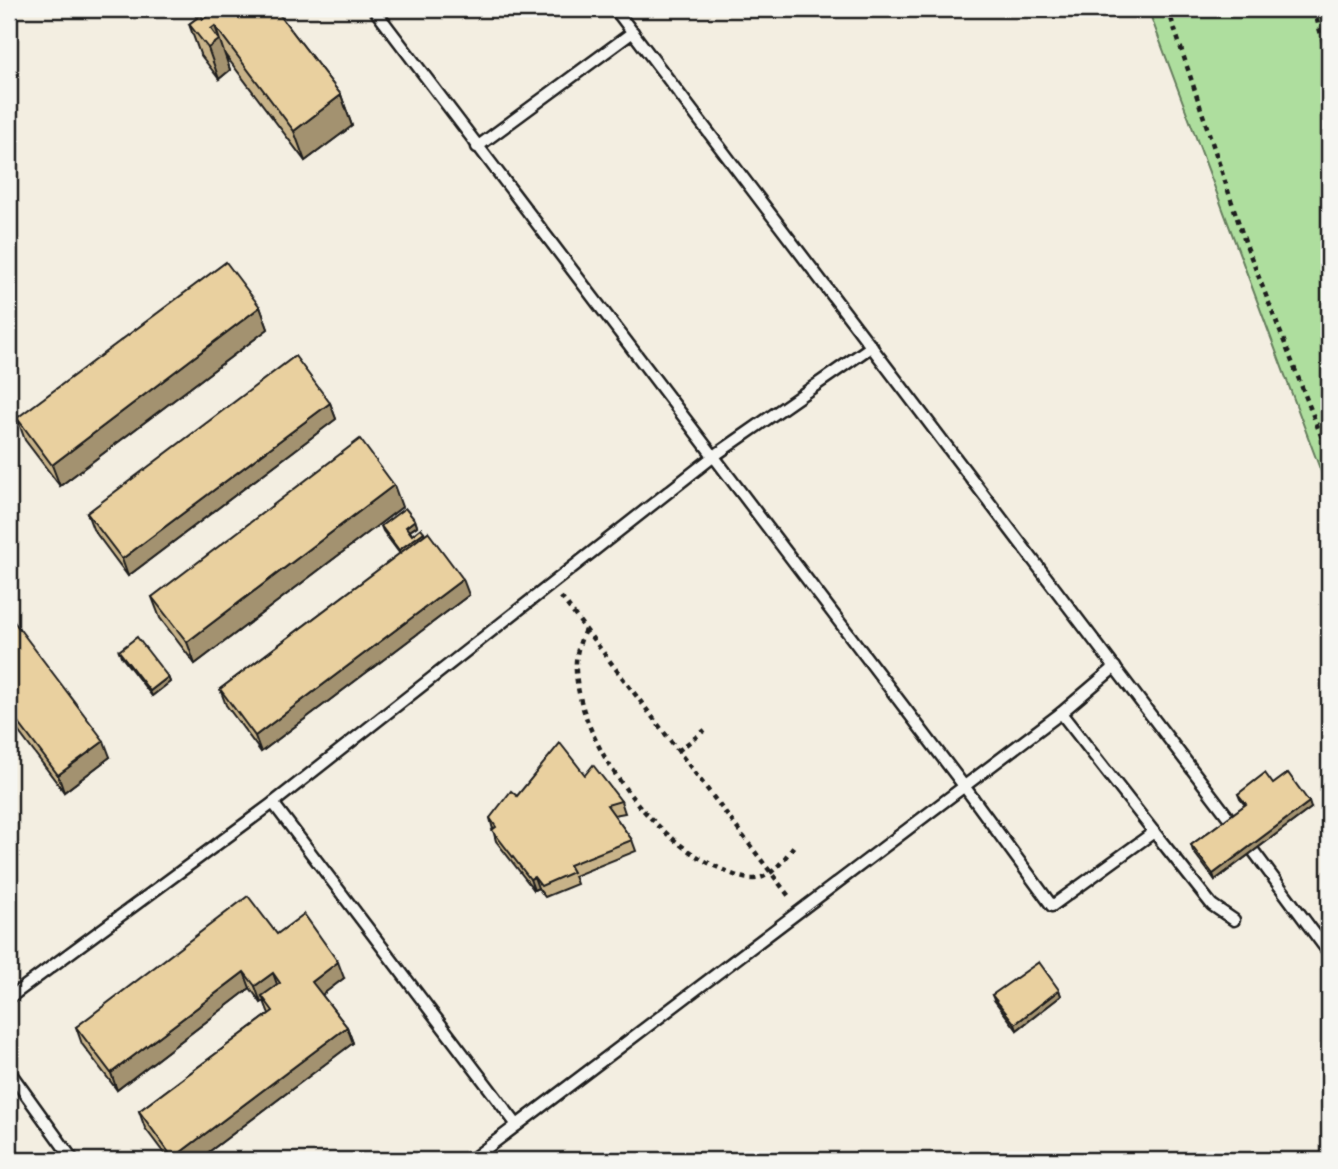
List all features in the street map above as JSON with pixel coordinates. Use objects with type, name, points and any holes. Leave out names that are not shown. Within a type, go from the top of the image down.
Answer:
[{"type":"lane","points":[[374,9],[964,786],[1052,906],[1154,832]]},
{"type":"lane","points":[[615,9],[1329,953]]},
{"type":"lane","points":[[477,147],[633,32]]},
{"type":"lane","points":[[9,999],[273,803],[714,456],[872,346]]},
{"type":"lane","points":[[471,1160],[1061,713],[1115,667]]},
{"type":"lane","points":[[1061,713],[1212,905],[1234,920]]},
{"type":"lane","points":[[273,803],[517,1125]]},
{"type":"lane","points":[[9,1071],[73,1160]]},
{"type":"path","points":[[1168,9],[1245,242],[1329,456]]},
{"type":"path","points":[[1314,9],[1329,64]]},
{"type":"path","points":[[552,585],[800,911]]},
{"type":"path","points":[[585,630],[578,645],[576,669],[580,698],[591,731],[612,768],[644,811],[672,838],[702,861],[753,879],[771,874],[796,844]]},
{"type":"path","points":[[678,751],[705,730]]},
{"type":"green space","points":[[1148,9],[1329,9],[1329,493]]},
{"type":"building","points":[[203,9],[275,9],[341,95],[294,131],[215,26],[211,29],[219,40],[208,48],[189,24],[201,15],[203,19],[208,16]]},
{"type":"building","points":[[226,262],[260,307],[52,465],[17,418]]},
{"type":"building","points":[[295,356],[330,403],[122,559],[87,513]]},
{"type":"building","points":[[360,439],[394,485],[187,642],[152,597]]},
{"type":"building","points":[[405,508],[415,520],[406,527],[412,535],[421,528],[424,532],[399,550],[381,526]]},
{"type":"building","points":[[428,532],[463,579],[255,736],[220,689]]},
{"type":"building","points":[[9,615],[104,741],[58,775],[9,710]]},
{"type":"building","points":[[137,637],[168,677],[150,691],[119,651]]},
{"type":"building","points":[[560,743],[585,775],[593,765],[621,801],[607,805],[632,840],[569,865],[573,872],[541,886],[534,877],[530,879],[492,830],[496,827],[490,818],[511,791],[517,796]]},
{"type":"building","points":[[1265,773],[1273,784],[1288,773],[1309,802],[1213,874],[1191,845],[1246,804],[1238,794]]},
{"type":"building","points":[[248,896],[277,934],[304,914],[338,962],[312,982],[347,1027],[173,1158],[139,1111],[273,1011],[262,996],[280,983],[273,973],[255,986],[244,972],[111,1073],[76,1027]]},
{"type":"building","points":[[1039,962],[1059,990],[1015,1024],[992,995]]}]
